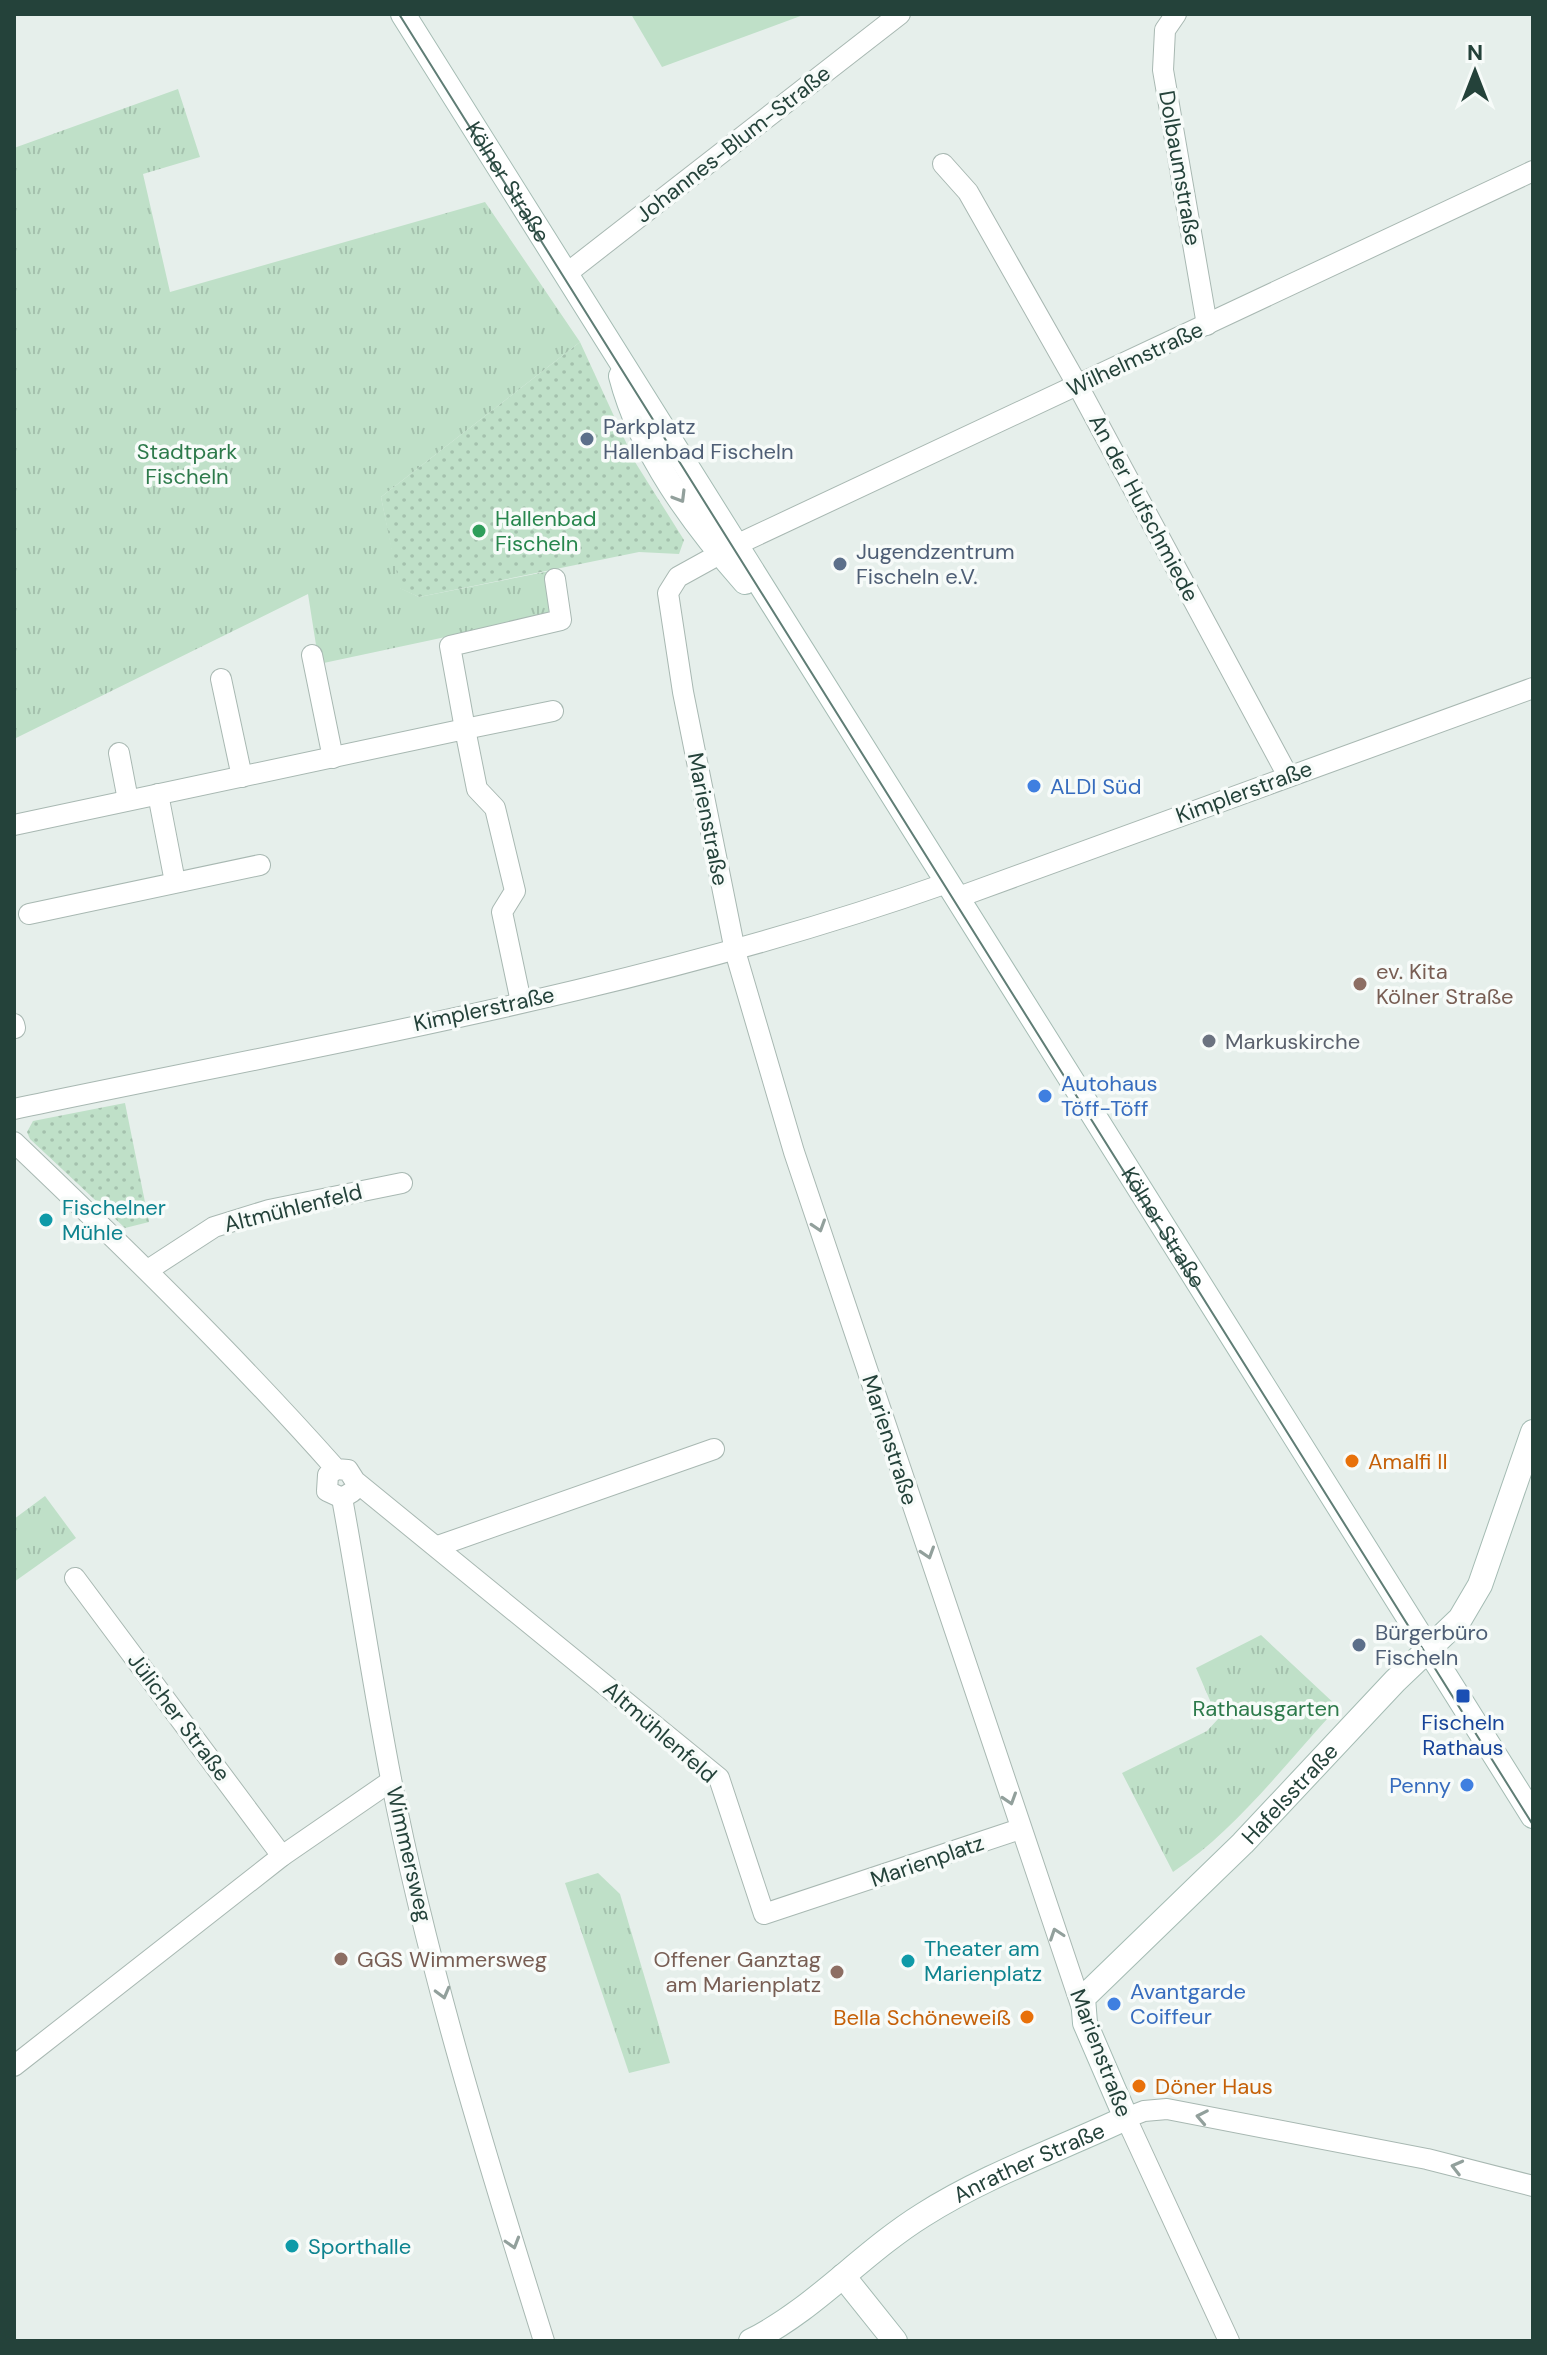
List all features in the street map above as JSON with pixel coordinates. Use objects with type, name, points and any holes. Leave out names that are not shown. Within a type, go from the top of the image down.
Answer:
[{"type":"main road","name":"Kölner Straße","points":[[403,14],[614,350],[629,405],[640,431],[690,513],[728,549],[795,638],[1533,1816]]},
{"type":"main road","name":"Hafelsstraße","points":[[1082,2008],[1083,1998],[1094,1986],[1262,1823],[1471,1605],[1533,1432]]},
{"type":"main road","name":"Marienstraße","points":[[1082,2008],[1126,2118]]},
{"type":"main road","name":"Anrather Straße","points":[[751,2341],[797,2313],[879,2245],[962,2192],[1126,2118]]},
{"type":"main road","points":[[843,2276],[895,2341]]},
{"type":"street","name":"Johannes-Blum-Straße","points":[[566,274],[900,14]]},
{"type":"street","name":"Dolbaumstraße","points":[[1176,14],[1165,30],[1163,70],[1207,325]]},
{"type":"street","name":"An der Hufschmiede","points":[[943,164],[968,192],[1078,386],[1288,776]]},
{"type":"street","name":"Wilhelmstraße","points":[[728,549],[1533,171]]},
{"type":"street","name":"Marienstraße","points":[[728,549],[673,582],[667,606],[735,951],[794,1152],[1082,2008]]},
{"type":"street","points":[[521,1002],[502,912],[515,891],[495,808],[477,789],[450,646],[561,620],[555,579]]},
{"type":"street","points":[[312,655],[333,758]]},
{"type":"street","points":[[221,679],[242,777]]},
{"type":"street","name":"Kimplerstraße","points":[[14,1109],[521,1002],[735,951],[952,890],[1288,776],[1533,688]]},
{"type":"street","points":[[14,825],[553,711]]},
{"type":"street","points":[[119,753],[128,800]]},
{"type":"street","points":[[158,794],[175,882]]},
{"type":"street","points":[[29,914],[260,865]]},
{"type":"street","name":"Altmühlenfeld","points":[[14,1142],[148,1270],[275,1400],[336,1469],[348,1470],[355,1481],[719,1778],[764,1914],[834,1893]]},
{"type":"street","name":"Altmühlenfeld","points":[[148,1270],[214,1227],[269,1210],[402,1183]]},
{"type":"street","points":[[438,1546],[714,1449]]},
{"type":"street","points":[[336,1469],[328,1475],[325,1486],[331,1495],[342,1498],[352,1493],[355,1481]]},
{"type":"street","name":"Wimmersweg","points":[[342,1498],[391,1781],[438,1974],[494,2181],[544,2341]]},
{"type":"street","name":"Jülicher Straße","points":[[75,1578],[282,1856]]},
{"type":"street","points":[[14,2066],[282,1856],[391,1781]]},
{"type":"street","name":"Marienplatz","points":[[834,1893],[1020,1829]]},
{"type":"street","name":"Anrather Straße","points":[[1126,2118],[1144,2111],[1167,2109],[1427,2159],[1533,2186]]},
{"type":"street","name":"Marienstraße","points":[[1126,2118],[1229,2341]]},
{"type":"green space","points":[[631,14],[806,14],[662,67]]},
{"type":"green space","name":"Stadtpark Fischeln","points":[[178,89],[200,157],[143,174],[170,292],[485,202],[580,342],[381,497],[400,588],[419,597],[550,571],[553,614],[319,664],[308,594],[14,739],[14,148]]},
{"type":"green space","points":[[580,342],[635,462],[684,540],[679,554],[639,552],[419,597],[399,588],[381,497]]},
{"type":"green space","points":[[125,1103],[149,1222],[125,1228],[30,1139],[27,1132],[33,1121]]},
{"type":"green space","points":[[45,1496],[76,1538],[14,1582],[14,1519]]},
{"type":"green space","name":"Rathausgarten","points":[[1261,1635],[1338,1707],[1239,1816],[1173,1872],[1122,1773],[1207,1731],[1218,1719],[1196,1668]]},
{"type":"green space","points":[[598,1873],[620,1894],[670,2063],[629,2073],[565,1883]]},
{"type":"tram line","points":[[399,14],[1533,1825]]},
{"type":"place","name":"Parkplatz Hallenbad Fischeln","points":[[587,439]]},
{"type":"place","name":"Hallenbad Fischeln","points":[[479,531]]},
{"type":"place","name":"Jugendzentrum Fischeln e.V.","points":[[840,564]]},
{"type":"place","name":"ALDI Süd","points":[[1034,786]]},
{"type":"place","name":"ev. Kita Kölner Straße","points":[[1360,984]]},
{"type":"place","name":"Markuskirche","points":[[1209,1041]]},
{"type":"place","name":"Autohaus Töff-Töff","points":[[1045,1096]]},
{"type":"place","name":"Fischelner Mühle","points":[[46,1220]]},
{"type":"place","name":"Amalfi II","points":[[1352,1461]]},
{"type":"place","name":"Bürgerbüro Fischeln","points":[[1359,1645]]},
{"type":"place","name":"Fischeln Rathaus","points":[[1463,1696]]},
{"type":"place","name":"Penny","points":[[1467,1785]]},
{"type":"place","name":"GGS Wimmersweg","points":[[341,1959]]},
{"type":"place","name":"Theater am Marienplatz","points":[[908,1961]]},
{"type":"place","name":"Offener Ganztag am Marienplatz","points":[[837,1972]]},
{"type":"place","name":"Avantgarde Coiffeur","points":[[1114,2004]]},
{"type":"place","name":"Bella Schöneweiß","points":[[1027,2017]]},
{"type":"place","name":"Döner Haus","points":[[1139,2086]]},
{"type":"place","name":"Sporthalle","points":[[292,2246]]}]
